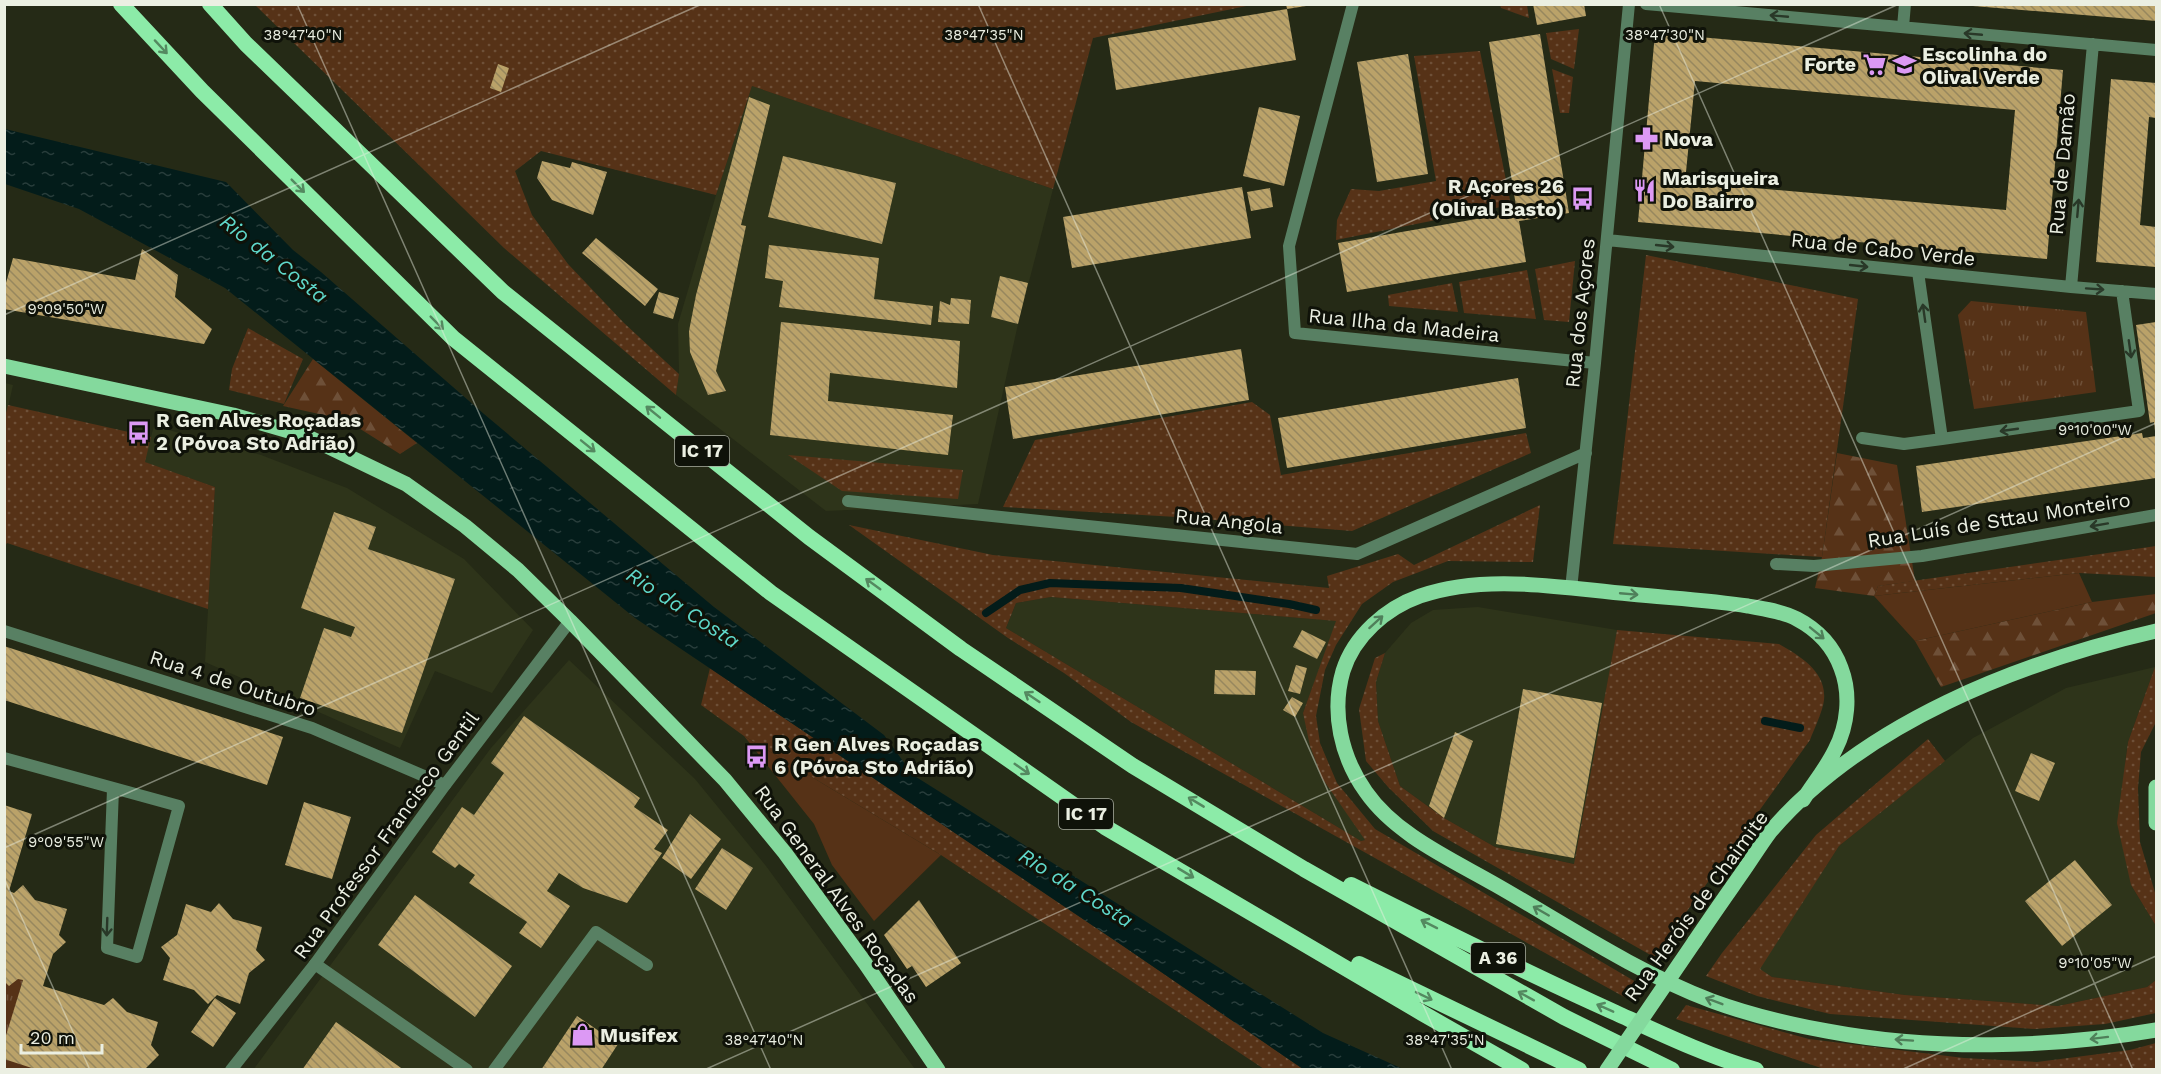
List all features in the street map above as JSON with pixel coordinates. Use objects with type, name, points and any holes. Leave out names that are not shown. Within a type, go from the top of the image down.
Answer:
[{"type":"highway","name":"IC 17","points":[[121,4],[202,91],[462,346],[771,592],[1105,827],[1258,915]]},
{"type":"highway","name":"IC 17","points":[[210,4],[246,44],[503,292],[781,515],[961,649],[1133,766],[1246,832]]},
{"type":"highway","points":[[1246,832],[1374,910],[1564,1017],[1672,1070]]},
{"type":"highway","name":"A 36","points":[[1246,832],[1530,974],[1696,1049],[1756,1070]]},
{"type":"highway","points":[[1258,915],[1522,1070]]},
{"type":"highway","points":[[1258,915],[1579,1070]]},
{"type":"main road","name":"Rua General Alves Roçadas","points":[[4,366],[233,415],[306,436],[406,484],[465,525],[518,570],[570,621],[691,743],[740,798],[799,871],[938,1070]]},
{"type":"main road","points":[[1803,800],[1835,751],[1844,727],[1848,703],[1846,681],[1839,661],[1827,641],[1815,630],[1794,617],[1769,610],[1725,603],[1489,584],[1437,591],[1398,606],[1379,619],[1360,638],[1344,669],[1339,691],[1338,717],[1344,746],[1353,771],[1367,794],[1387,816],[1439,852],[1653,974],[1696,994],[1752,1015],[1833,1032],[1889,1039],[2005,1045],[2063,1043],[2157,1030]]},
{"type":"main road","name":"Rua Heróis de Chaimite","points":[[1607,1070],[1770,833],[1803,800],[1836,772],[1868,748],[1969,692],[2072,654],[2116,640],[2157,631]]},
{"type":"main road","points":[[2157,787],[2157,823]]},
{"type":"street","name":"Rua Ilha da Madeira","points":[[1353,4],[1289,246],[1295,333],[1595,363]]},
{"type":"street","name":"Rua dos Açores","points":[[1571,589],[1629,4]]},
{"type":"street","points":[[1646,4],[2157,50]]},
{"type":"street","points":[[1903,27],[1905,4]]},
{"type":"street","name":"Rua de Damão","points":[[2071,287],[2092,44]]},
{"type":"street","name":"Rua de Cabo Verde","points":[[1607,240],[2157,294]]},
{"type":"street","points":[[1918,272],[1942,439]]},
{"type":"street","points":[[1862,438],[1904,444],[2139,411],[2122,291]]},
{"type":"street","name":"Rua Angola","points":[[848,501],[1357,554],[1586,453]]},
{"type":"street","name":"Rua Luís de Sttau Monteiro","points":[[1776,564],[1814,566],[1922,556],[2157,515]]},
{"type":"street","name":"Rua Professor Francisco Gentil","points":[[231,1070],[315,964],[445,785],[570,621]]},
{"type":"street","name":"Rua 4 de Outubro","points":[[4,631],[312,728],[445,785]]},
{"type":"street","points":[[4,758],[179,806],[137,957],[107,948],[112,789]]},
{"type":"street","points":[[494,1070],[596,932],[646,965]]},
{"type":"street","points":[[315,964],[467,1070]]},
{"type":"shaded area","points":[[752,86],[1053,189],[1018,324],[978,504],[826,511],[676,395],[679,374],[678,324],[716,195]]},
{"type":"shaded area","points":[[5,383],[13,385],[5,421]]},
{"type":"shaded area","points":[[154,426],[261,455],[347,488],[464,559],[533,630],[492,693],[435,671],[400,748],[205,662],[215,487],[144,462]]},
{"type":"shaded area","points":[[1051,597],[1337,621],[1303,713],[1322,778],[1366,840],[1361,841],[1006,628],[1016,603]]},
{"type":"shaded area","points":[[1478,607],[1617,630],[1575,864],[1495,847],[1444,818],[1400,786],[1378,721],[1376,682],[1385,653],[1411,623],[1433,610]]},
{"type":"shaded area","points":[[569,660],[695,779],[766,866],[915,1069],[253,1070],[491,748]]},
{"type":"shaded area","points":[[2155,667],[2128,742],[2125,762],[2131,885],[2156,926],[2156,980],[2147,987],[2058,1006],[1905,995],[1772,977],[1759,969],[1839,846],[1973,738],[2066,688]]},
{"type":"green space","points":[[255,5],[1251,5],[1093,38],[1053,189],[752,86],[716,195],[541,151],[515,171],[532,215],[568,264],[624,323],[679,374],[676,395],[504,248]]},
{"type":"green space","points":[[1500,5],[1527,5],[1529,18],[1501,8]]},
{"type":"green space","points":[[1579,29],[1574,69],[1551,59],[1546,33]]},
{"type":"green space","points":[[1480,51],[1511,205],[1336,240],[1337,220],[1351,189],[1379,191],[1436,181],[1414,56]]},
{"type":"green space","points":[[1552,69],[1573,77],[1569,113],[1560,113]]},
{"type":"green space","points":[[1646,255],[1858,299],[1822,557],[1613,544]]},
{"type":"green space","points":[[1575,261],[1569,322],[1544,320],[1535,269]]},
{"type":"green space","points":[[1527,270],[1536,319],[1464,313],[1459,282]]},
{"type":"green space","points":[[1452,283],[1458,312],[1389,306],[1388,295]]},
{"type":"green space","points":[[1971,301],[2086,312],[2096,392],[1974,409],[1958,315]]},
{"type":"green space","points":[[248,328],[303,359],[284,404],[229,390],[232,369]]},
{"type":"green space","points":[[313,359],[417,443],[400,454],[346,420],[283,406]]},
{"type":"green space","points":[[1252,402],[1270,415],[1281,475],[1526,433],[1531,453],[1352,531],[1177,517],[1003,507],[1035,440]]},
{"type":"green space","points":[[8,405],[151,437],[145,462],[215,487],[208,609],[7,543],[5,546],[4,421]]},
{"type":"green space","points":[[1837,453],[1897,465],[1915,581],[1878,586],[1874,596],[1815,588],[1822,557]]},
{"type":"green space","points":[[788,455],[963,470],[958,499],[842,491]]},
{"type":"green space","points":[[1540,505],[1533,562],[1448,561],[1393,582],[1362,604],[1336,645],[1325,670],[1316,716],[1320,743],[1337,783],[1375,829],[1636,982],[1626,998],[1131,722],[849,525],[993,555],[1329,588],[1327,576],[1398,554],[1414,565]],"holes":[[[1051,597],[1336,621],[1303,713],[1310,746],[1322,778],[1365,840],[1361,841],[1006,628],[1016,603]]]},
{"type":"green space","points":[[2156,546],[2156,577],[2079,573],[1874,596],[1878,586]]},
{"type":"green space","points":[[2079,573],[2092,602],[1915,641],[1874,596]]},
{"type":"green space","points":[[2156,594],[2156,613],[1941,687],[1915,641],[2092,602]]},
{"type":"green space","points":[[1617,630],[1779,644],[1803,660],[1817,673],[1824,690],[1822,709],[1810,740],[1654,957],[1433,831],[1388,787],[1366,761],[1359,709],[1375,658],[1385,653],[1376,682],[1378,721],[1400,786],[1444,818],[1495,847],[1574,864]]},
{"type":"green space","points":[[2155,667],[2156,722],[2141,752],[2138,788],[2140,842],[2156,896],[2156,926],[2131,885],[2117,823],[2128,742]]},
{"type":"green space","points":[[710,668],[1303,1069],[1264,1069],[941,855],[744,736],[701,705]]},
{"type":"green space","points":[[744,736],[941,855],[874,921],[832,865],[814,824]]},
{"type":"green space","points":[[1928,739],[1945,761],[1839,846],[1760,969],[1772,977],[1905,995],[2058,1006],[2147,987],[2156,980],[2156,1013],[2105,1024],[2035,1029],[1830,1014],[1757,996],[1706,976],[1816,835]]},
{"type":"green space","points":[[5,974],[23,980],[5,1042]]},
{"type":"green space","points":[[1686,1005],[1809,1039],[1964,1058],[2037,1062],[2130,1050],[2156,1043],[2156,1069],[1824,1069],[1676,1019]]},
{"type":"green space","points":[[5,1059],[38,1069],[5,1069]]},
{"type":"water","name":"Rio da Costa","points":[[5,129],[226,182],[293,250],[484,414],[714,607],[884,735],[913,775],[1323,1033],[1403,1069],[1303,1069],[635,618],[225,288],[79,209],[5,184]]},
{"type":"building","points":[[1286,4],[1305,4],[1306,6],[1287,9]]},
{"type":"building","points":[[1533,4],[1584,4],[1586,16],[1537,25]]},
{"type":"building","points":[[1974,4],[2156,4],[2156,21],[1973,6]]},
{"type":"building","points":[[1287,9],[1296,60],[1116,90],[1108,38]]},
{"type":"building","points":[[1655,33],[2063,70],[2047,259],[1638,222]],"holes":[[[1695,81],[2015,110],[2006,210],[1685,182]]]},
{"type":"building","points":[[1540,34],[1569,213],[1519,221],[1526,262],[1347,292],[1338,243],[1517,212],[1489,42]]},
{"type":"building","points":[[1408,54],[1428,174],[1377,182],[1357,62]]},
{"type":"building","points":[[498,64],[509,68],[501,92],[490,88]]},
{"type":"building","points":[[2111,79],[2156,83],[2156,118],[2149,117],[2140,225],[2156,227],[2156,267],[2096,262]]},
{"type":"building","points":[[749,97],[770,105],[741,225],[746,226],[716,371],[726,391],[708,395],[690,352],[689,331],[696,295]]},
{"type":"building","points":[[1259,107],[1300,116],[1284,186],[1243,176]]},
{"type":"building","points":[[783,156],[896,183],[882,244],[768,217]]},
{"type":"building","points":[[542,161],[570,168],[572,162],[607,172],[593,215],[552,200],[537,178]]},
{"type":"building","points":[[1242,187],[1251,238],[1072,268],[1063,217]]},
{"type":"building","points":[[1270,188],[1273,207],[1251,211],[1247,192]]},
{"type":"building","points":[[596,238],[658,289],[645,306],[582,253]]},
{"type":"building","points":[[769,245],[879,258],[874,299],[933,306],[931,325],[779,307],[783,281],[765,278]]},
{"type":"building","points":[[142,249],[178,275],[175,297],[212,329],[204,344],[4,309],[4,290],[13,258],[135,280]]},
{"type":"building","points":[[1000,276],[1028,283],[1018,324],[991,317]]},
{"type":"building","points":[[659,292],[679,298],[673,319],[653,313]]},
{"type":"building","points":[[951,298],[971,300],[969,324],[938,322],[940,301],[950,305]]},
{"type":"building","points":[[781,322],[960,341],[957,388],[830,373],[828,401],[953,415],[948,455],[770,435]]},
{"type":"building","points":[[2156,322],[2155,431],[2154,422],[2150,423],[2136,325]]},
{"type":"building","points":[[1241,349],[1249,400],[1013,439],[1005,387]]},
{"type":"building","points":[[1518,378],[1526,428],[1287,468],[1278,418]]},
{"type":"building","points":[[2142,433],[2143,438],[2156,436],[2156,478],[1922,512],[1916,466]]},
{"type":"building","points":[[334,512],[376,527],[368,549],[455,579],[402,733],[300,698],[324,628],[351,637],[355,627],[301,608]]},
{"type":"building","points":[[1302,630],[1326,642],[1317,659],[1293,647]]},
{"type":"building","points":[[4,646],[283,737],[267,785],[4,700]]},
{"type":"building","points":[[1296,665],[1307,668],[1300,694],[1288,691]]},
{"type":"building","points":[[1215,670],[1256,671],[1255,695],[1214,694]]},
{"type":"building","points":[[1523,689],[1602,703],[1574,858],[1496,844]]},
{"type":"building","points":[[1292,697],[1303,703],[1295,717],[1283,710]]},
{"type":"building","points":[[524,716],[640,798],[634,807],[668,830],[654,849],[662,853],[627,903],[583,888],[559,873],[547,891],[570,906],[541,948],[519,933],[527,922],[469,883],[475,875],[459,864],[455,868],[432,852],[462,807],[474,815],[504,773],[491,763]]},
{"type":"building","points":[[1455,732],[1473,741],[1444,818],[1429,806]]},
{"type":"building","points":[[2031,753],[2055,763],[2039,801],[2015,791]]},
{"type":"building","points":[[304,802],[351,817],[332,879],[285,865]]},
{"type":"building","points":[[4,805],[32,814],[9,891],[14,893],[23,885],[35,900],[67,909],[59,935],[66,942],[53,954],[43,986],[104,1005],[113,998],[127,1012],[158,1022],[151,1045],[159,1055],[144,1070],[38,1070],[4,1059],[4,1042],[23,980],[18,979],[9,986],[4,981]]},
{"type":"building","points":[[690,814],[721,839],[691,879],[662,858]]},
{"type":"building","points":[[722,848],[753,868],[726,910],[695,889]]},
{"type":"building","points":[[2075,860],[2112,905],[2062,946],[2025,901]]},
{"type":"building","points":[[415,895],[512,966],[475,1017],[378,945]]},
{"type":"building","points":[[919,900],[961,963],[926,987],[912,966],[907,969],[884,935]]},
{"type":"building","points":[[219,903],[233,919],[262,927],[256,950],[265,960],[249,973],[240,1004],[217,995],[208,1004],[194,990],[163,980],[170,958],[161,947],[177,935],[186,904],[211,912]]},
{"type":"building","points":[[215,998],[236,1013],[213,1047],[191,1032]]},
{"type":"building","points":[[577,1016],[618,1044],[601,1070],[541,1070]]},
{"type":"building","points":[[336,1022],[404,1070],[302,1070]]},
{"type":"waterway","points":[[986,613],[1020,590],[1050,583],[1181,588],[1316,610]]},
{"type":"waterway","points":[[1765,721],[1800,728]]},
{"type":"place","name":"Forte","points":[[1874,64]]},
{"type":"place","name":"Escolinha do Olival Verde","points":[[1904,65]]},
{"type":"place","name":"Nova","points":[[1646,139]]},
{"type":"place","name":"Marisqueira Do Bairro","points":[[1644,190]]},
{"type":"place","name":"R Açores 26 (Olival Basto)","points":[[1582,198]]},
{"type":"place","name":"R Gen Alves Roçadas 2 (Póvoa Sto Adrião)","points":[[138,432]]},
{"type":"place","name":"R Gen Alves Roçadas 6 (Póvoa Sto Adrião)","points":[[756,756]]},
{"type":"place","name":"Musifex","points":[[582,1035]]}]
